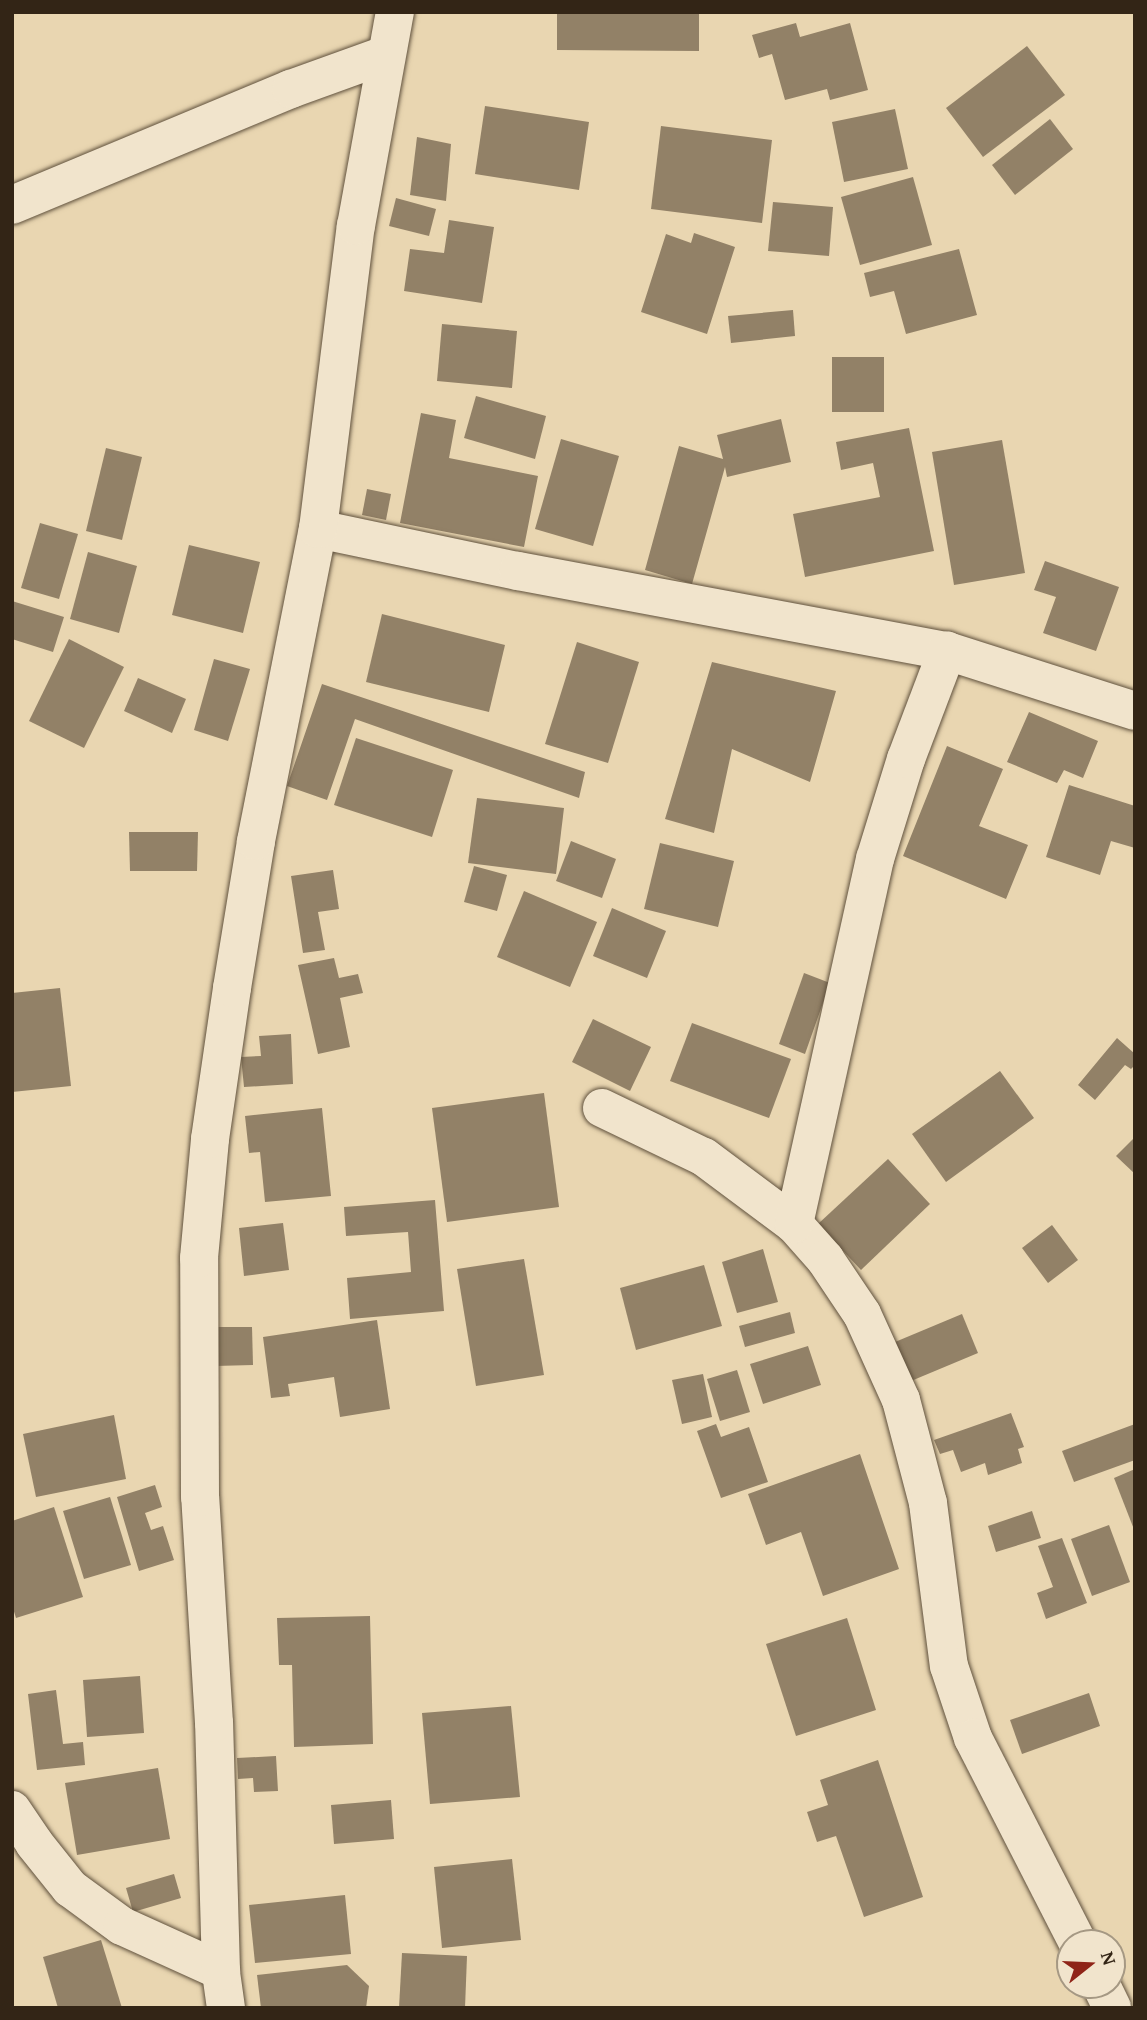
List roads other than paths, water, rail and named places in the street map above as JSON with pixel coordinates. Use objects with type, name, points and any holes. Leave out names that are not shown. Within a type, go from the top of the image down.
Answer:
[{"type":"street","points":[[223,1989],[214,1723],[200,1497],[199,1258],[210,1139],[251,867],[318,529],[356,226],[385,55],[395,12]]},
{"type":"street","points":[[12,205],[291,89],[385,55]]},
{"type":"street","points":[[318,529],[518,571],[947,651],[1135,711]]},
{"type":"street","points":[[794,1224],[875,859],[906,759],[947,651]]},
{"type":"street","points":[[602,1108],[705,1157],[794,1224],[825,1259],[862,1314],[901,1400],[928,1503],[949,1666],[973,1738],[1071,1929]]},
{"type":"street","points":[[12,1810],[70,1888],[122,1926],[223,1989]]}]
